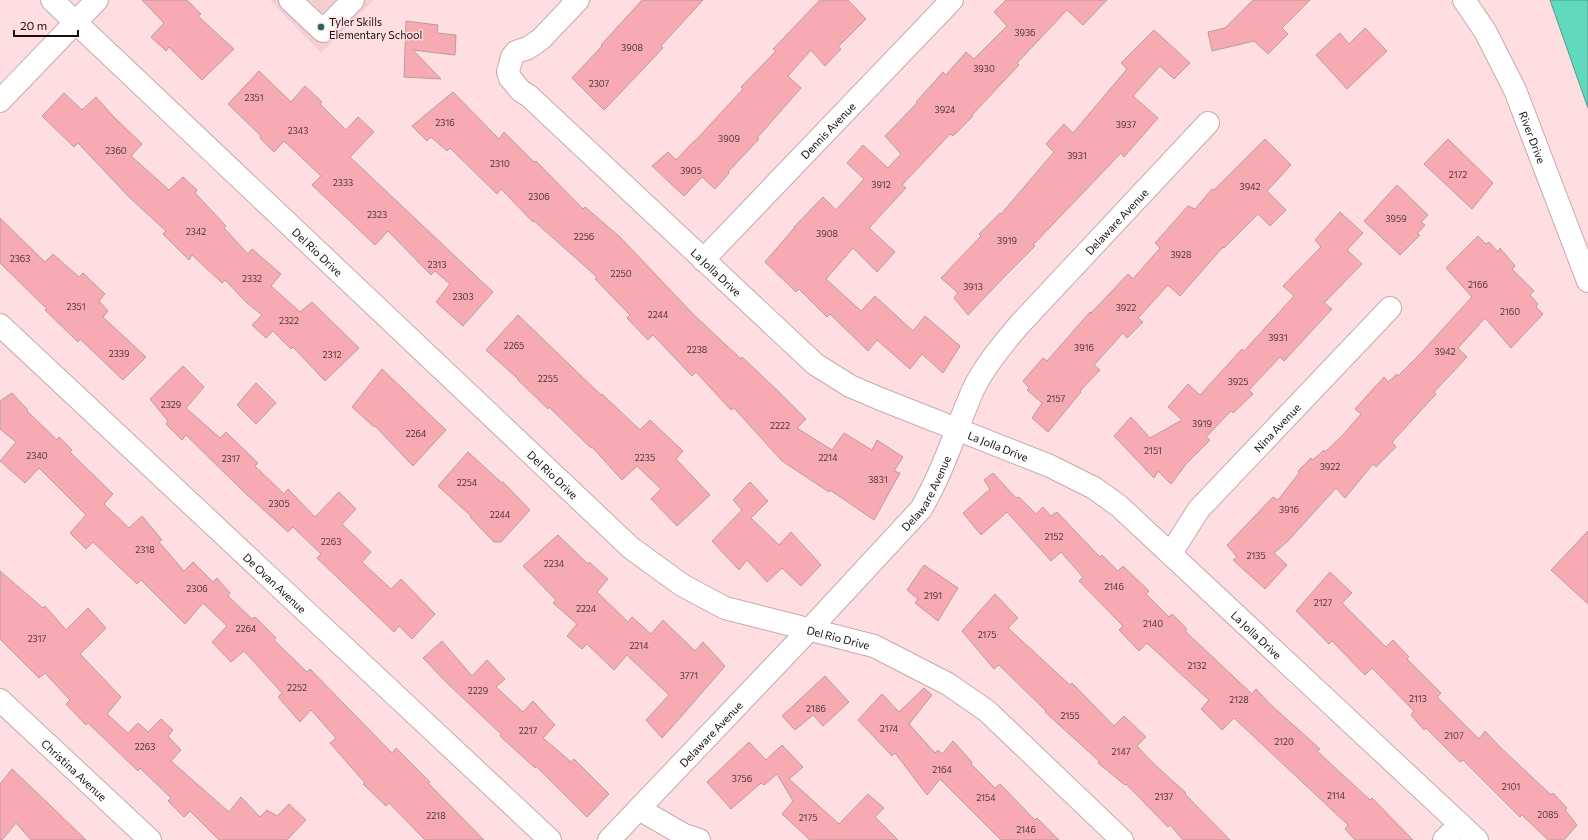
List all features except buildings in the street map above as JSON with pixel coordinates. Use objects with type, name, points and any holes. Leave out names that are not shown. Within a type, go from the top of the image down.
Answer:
[{"type":"street","name":"Del Rio Drive","points":[[52,0],[632,548],[682,585],[725,608],[874,646],[948,684],[987,711],[1122,840]]},
{"type":"street","points":[[0,101],[97,0]]},
{"type":"street","points":[[290,0],[323,31],[353,0]]},
{"type":"street","name":"La Jolla Drive","points":[[578,0],[541,39],[528,48],[516,52],[512,57],[508,72],[510,78],[521,91],[529,96],[815,364],[850,386],[1050,466],[1094,488],[1119,506],[1477,840]]},
{"type":"street","name":"Dennis Avenue","points":[[703,260],[952,0]]},
{"type":"street","name":"River Drive","points":[[1464,0],[1485,31],[1515,90],[1588,281]]},
{"type":"street","name":"Delaware Avenue","points":[[609,840],[809,630],[921,508],[933,489],[974,389],[999,348],[1018,325],[1208,124]]},
{"type":"street","name":"Nina Avenue","points":[[1171,553],[1199,509],[1390,308]]},
{"type":"street","name":"De Ovan Avenue","points":[[0,326],[550,840]]},
{"type":"street","name":"Christina Avenue","points":[[0,700],[150,840]]},
{"type":"street","points":[[639,809],[684,835],[699,840]]},
{"type":"street","points":[[1444,840],[1460,824]]},
{"type":"shaded area","name":"Tyler Skills Elementary School","points":[[270,0],[374,0],[321,53]]},
{"type":"shaded area","points":[[1550,0],[1588,0],[1588,108]]},
{"type":"place","name":"Tyler Skills Elementary School","points":[[321,27]]}]
